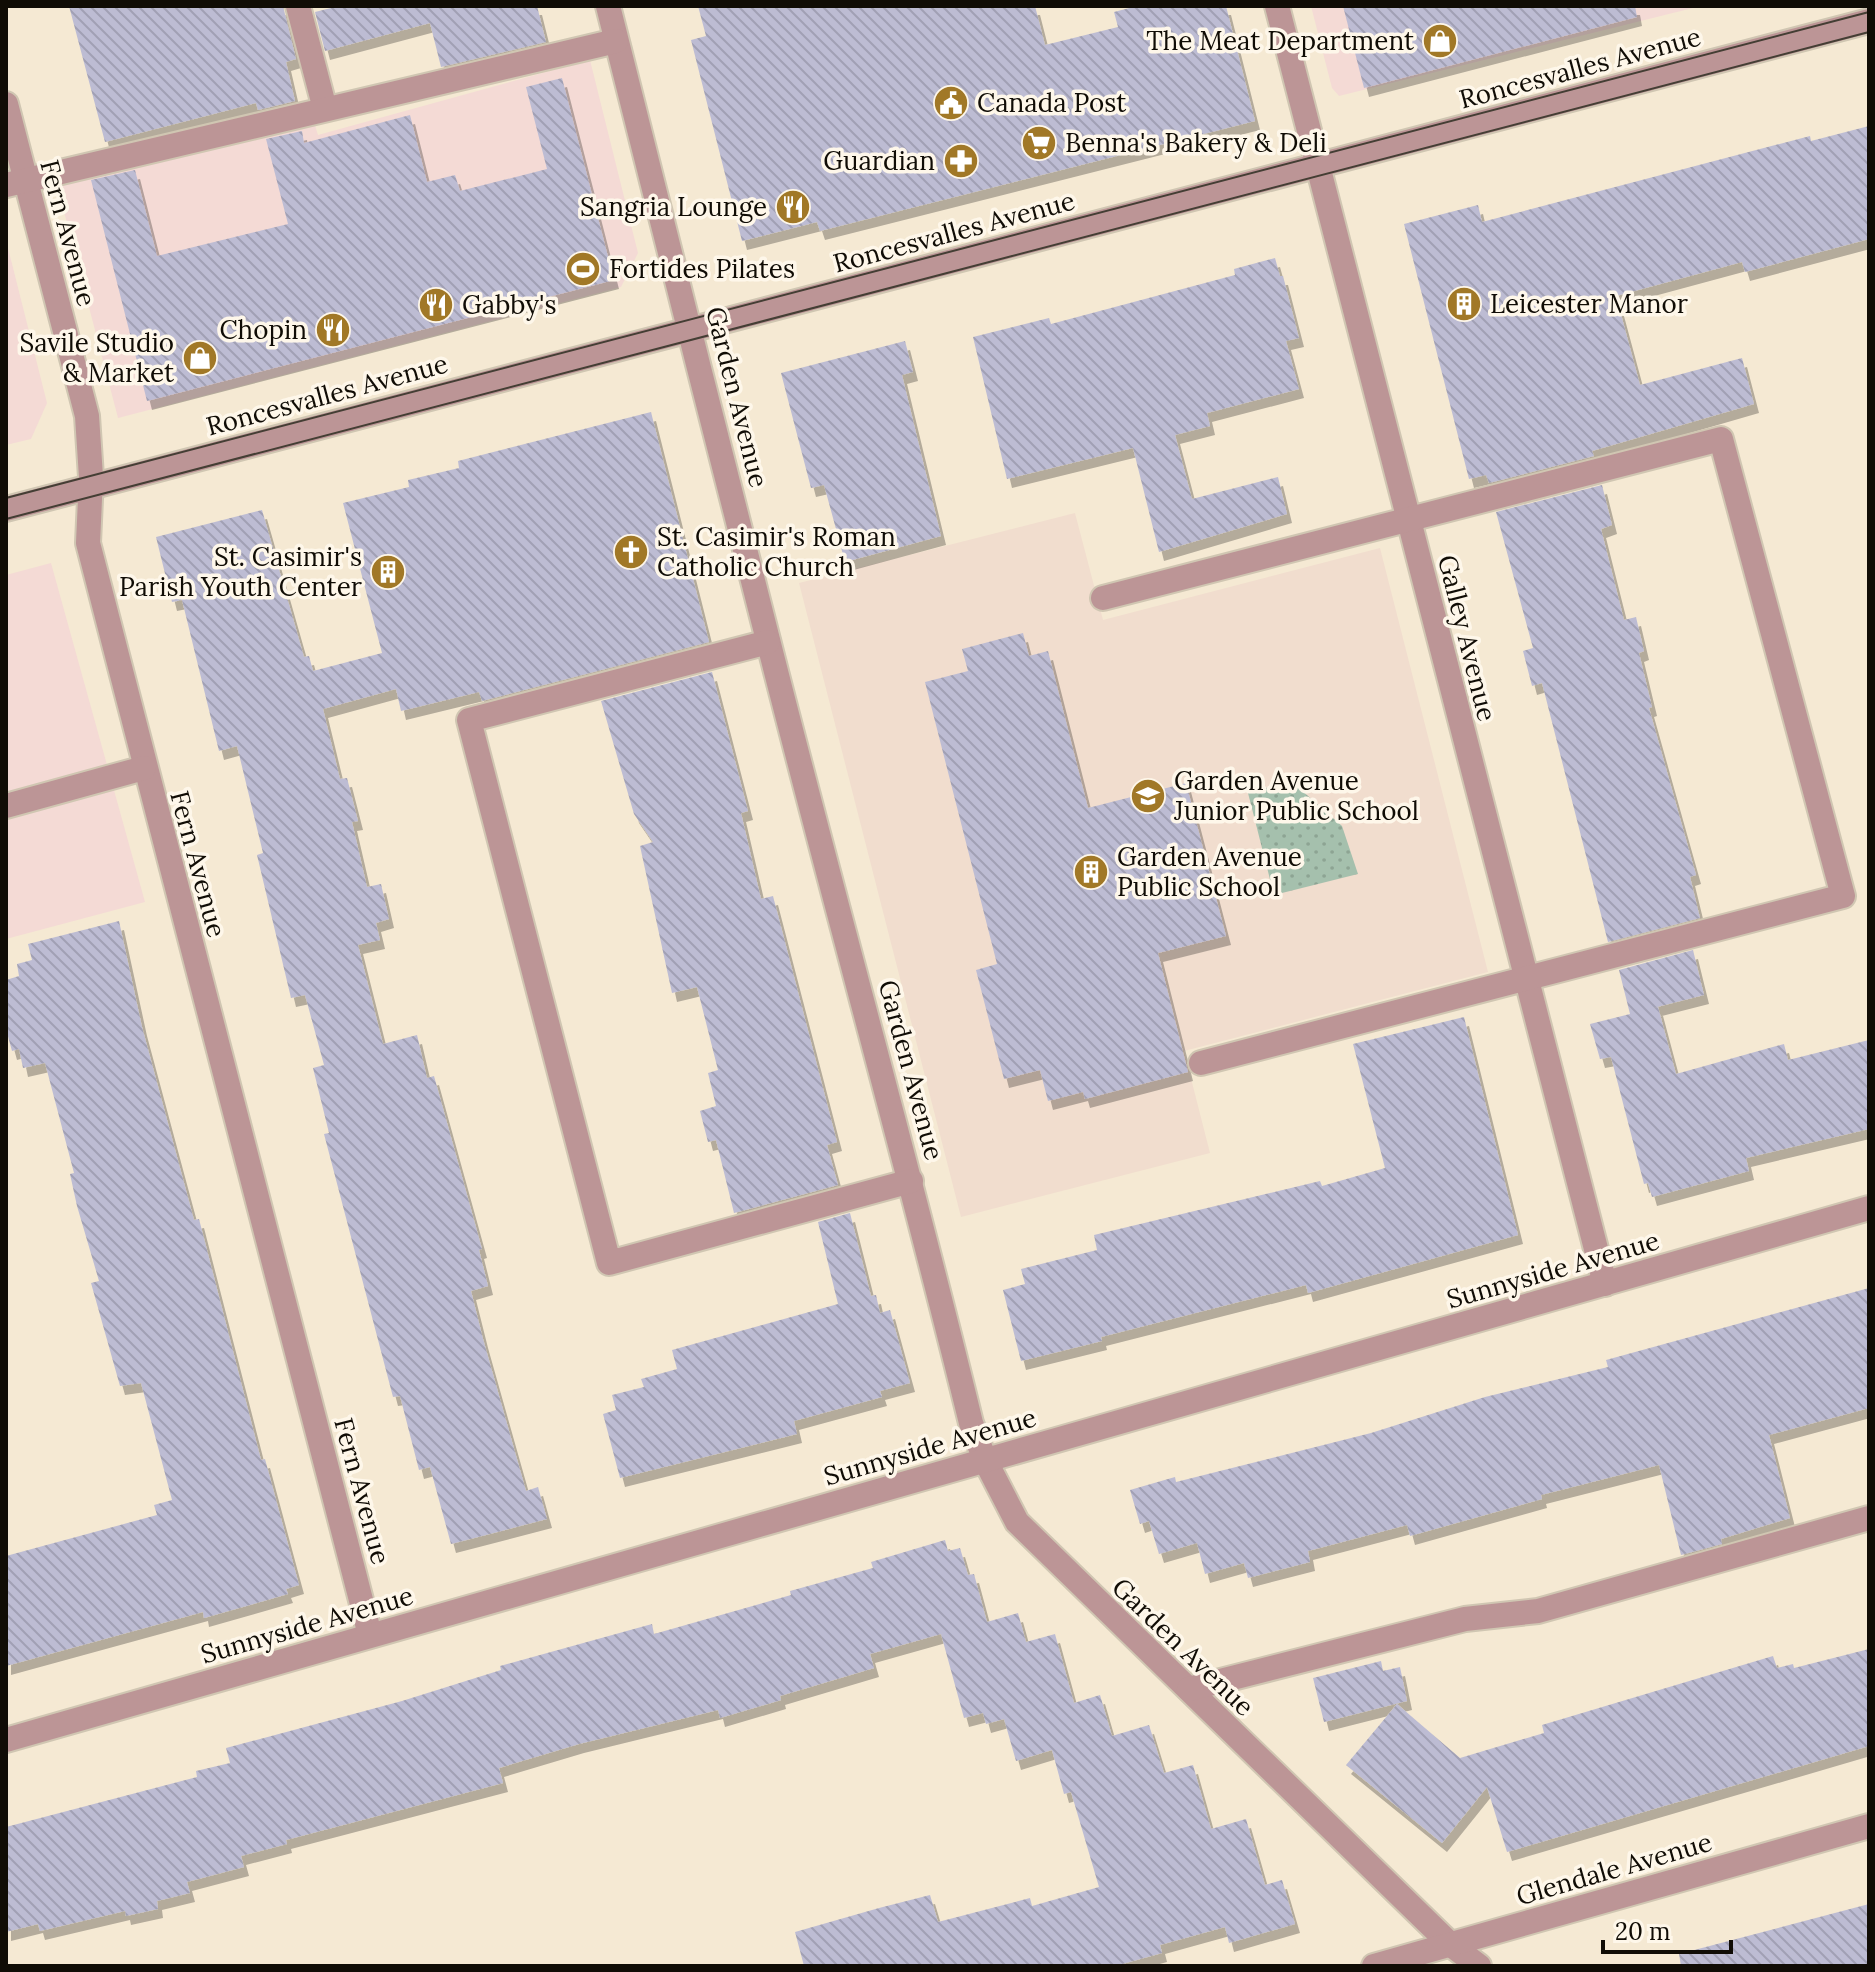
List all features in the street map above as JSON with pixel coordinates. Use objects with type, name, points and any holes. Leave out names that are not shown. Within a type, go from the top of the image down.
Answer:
[{"type":"street","points":[[298,6],[325,109]]},
{"type":"street","name":"Garden Avenue","points":[[608,6],[768,642],[911,1181],[971,1423],[985,1460],[1017,1522],[1450,1944],[1479,1966]]},
{"type":"street","name":"Galley Avenue","points":[[1277,6],[1605,1284]]},
{"type":"street","name":"Roncesvalles Avenue","points":[[6,509],[1869,21]]},
{"type":"street","points":[[15,182],[616,41]]},
{"type":"street","name":"Fern Avenue","points":[[6,104],[15,182],[87,416],[91,486],[88,543],[370,1635]]},
{"type":"street","points":[[1103,598],[1721,439],[1843,896],[1201,1063]]},
{"type":"street","points":[[768,642],[469,720],[609,1263],[911,1181]]},
{"type":"street","points":[[6,806],[144,768]]},
{"type":"street","name":"Sunnyside Avenue","points":[[6,1740],[1869,1208]]},
{"type":"street","points":[[1189,1689],[1465,1619],[1538,1611],[1869,1518]]},
{"type":"street","name":"Glendale Avenue","points":[[1374,1966],[1869,1826]]},
{"type":"shaded area","points":[[1311,6],[1701,6],[1339,96],[1332,88]]},
{"type":"shaded area","points":[[590,60],[638,253],[621,287],[118,418],[56,181],[313,119],[318,135]]},
{"type":"shaded area","points":[[6,240],[47,403],[31,439],[6,445]]},
{"type":"shaded area","name":"Garden Avenue Junior Public School","points":[[1075,513],[1103,620],[1380,548],[1488,972],[1184,1051],[1210,1153],[961,1217],[799,583]]},
{"type":"shaded area","points":[[51,563],[145,902],[6,939],[6,575]]},
{"type":"green space","points":[[1291,781],[1342,826],[1358,874],[1274,895],[1248,793]]},
{"type":"building","points":[[69,6],[283,6],[296,59],[286,62],[295,101],[258,110],[256,103],[105,142]]},
{"type":"building","points":[[339,6],[537,6],[546,42],[441,67],[430,23],[325,51],[315,12]]},
{"type":"building","points":[[698,6],[1035,6],[1045,45],[1118,27],[1114,12],[1137,6],[1226,6],[1255,121],[820,231],[817,222],[742,241],[691,40],[706,36]]},
{"type":"building","points":[[1343,6],[1635,6],[1637,17],[1364,88]]},
{"type":"building","points":[[562,78],[614,280],[147,401],[91,180],[135,170],[157,256],[288,224],[266,139],[302,131],[304,143],[410,115],[427,182],[455,175],[460,191],[547,169],[526,87]]},
{"type":"building","points":[[1869,126],[1869,239],[1745,272],[1742,262],[1616,296],[1640,385],[1742,358],[1754,404],[1592,451],[1594,456],[1489,483],[1486,475],[1469,479],[1404,224],[1478,205],[1482,222],[1810,136],[1811,141]]},
{"type":"building","points":[[1275,258],[1280,276],[1283,276],[1299,338],[1286,341],[1299,389],[1207,413],[1210,426],[1175,435],[1192,499],[1278,477],[1287,514],[1159,552],[1133,448],[1007,479],[973,337],[1049,318],[1051,324],[1235,275],[1234,269]]},
{"type":"building","points":[[905,341],[913,372],[902,375],[941,536],[845,562],[824,485],[811,488],[781,373]]},
{"type":"building","points":[[651,412],[709,642],[482,701],[479,692],[401,711],[396,689],[323,709],[340,779],[347,778],[358,821],[352,822],[367,887],[381,884],[389,919],[376,923],[380,940],[358,945],[383,1044],[417,1035],[427,1078],[434,1076],[482,1249],[479,1250],[488,1286],[471,1291],[483,1339],[526,1491],[538,1487],[547,1519],[451,1544],[430,1467],[419,1470],[400,1396],[393,1397],[324,1134],[329,1133],[313,1068],[324,1065],[305,995],[291,998],[257,855],[263,853],[237,746],[219,751],[182,600],[172,602],[156,537],[262,510],[304,657],[309,656],[313,671],[382,653],[343,503],[409,487],[408,480],[459,468],[458,461]]},
{"type":"building","points":[[1602,485],[1612,525],[1601,529],[1624,620],[1636,617],[1644,651],[1639,653],[1652,707],[1649,708],[1696,875],[1690,877],[1700,918],[1608,942],[1542,683],[1532,686],[1523,651],[1533,648],[1496,512]]},
{"type":"building","name":"Garden Avenue Public School","points":[[1023,633],[1029,656],[1048,651],[1088,808],[1186,783],[1226,936],[1158,953],[1188,1072],[1085,1099],[1083,1092],[1048,1101],[1040,1070],[1004,1079],[976,970],[997,964],[925,682],[968,671],[962,649]]},
{"type":"building","points":[[712,672],[748,811],[741,813],[761,899],[773,896],[837,1142],[827,1145],[838,1185],[734,1213],[716,1140],[708,1142],[700,1111],[716,1106],[708,1073],[718,1070],[697,987],[672,993],[640,846],[653,842],[634,814],[601,701]]},
{"type":"building","points":[[119,921],[142,1027],[194,1220],[199,1219],[261,1460],[265,1459],[299,1585],[286,1589],[288,1594],[204,1618],[203,1612],[6,1666],[6,1556],[157,1515],[154,1505],[172,1500],[141,1383],[120,1386],[91,1283],[99,1281],[77,1206],[70,1174],[74,1173],[45,1063],[23,1068],[19,1049],[12,1051],[6,1029],[6,980],[19,976],[17,964],[32,960],[28,944]]},
{"type":"building","points":[[1693,950],[1704,995],[1653,1008],[1658,1007],[1676,1074],[1784,1044],[1788,1060],[1869,1040],[1869,1129],[1746,1158],[1749,1171],[1652,1197],[1648,1183],[1644,1184],[1611,1057],[1600,1059],[1590,1024],[1630,1014],[1619,970]]},
{"type":"building","points":[[1464,1017],[1518,1235],[1308,1293],[1306,1285],[1101,1337],[1102,1341],[1021,1361],[1003,1290],[1025,1284],[1021,1269],[1097,1250],[1094,1235],[1320,1181],[1322,1186],[1385,1168],[1353,1044]]},
{"type":"building","points":[[850,1213],[871,1296],[876,1295],[880,1313],[890,1310],[910,1383],[880,1391],[882,1397],[794,1421],[797,1434],[620,1478],[603,1414],[616,1410],[612,1395],[644,1387],[641,1379],[677,1369],[672,1350],[838,1304],[818,1222]]},
{"type":"building","points":[[1869,1288],[1869,1408],[1769,1435],[1790,1518],[1721,1539],[1722,1544],[1681,1555],[1659,1465],[1541,1495],[1542,1499],[1410,1536],[1407,1525],[1308,1551],[1310,1562],[1248,1578],[1244,1563],[1205,1574],[1197,1543],[1159,1554],[1149,1521],[1140,1524],[1130,1490],[1175,1477],[1176,1482],[1371,1433],[1485,1397],[1608,1367],[1606,1360]]},
{"type":"building","points":[[945,1540],[948,1551],[960,1548],[968,1575],[974,1574],[987,1622],[1018,1613],[1026,1642],[1055,1634],[1074,1703],[1100,1695],[1112,1736],[1149,1725],[1164,1773],[1193,1765],[1211,1829],[1246,1819],[1265,1885],[1282,1880],[1295,1924],[1229,1943],[1225,1927],[1160,1945],[1162,1953],[1115,1966],[804,1966],[795,1932],[879,1908],[930,1895],[938,1922],[1030,1898],[1032,1906],[1099,1887],[1071,1792],[1064,1794],[1052,1750],[1016,1761],[1004,1719],[986,1724],[983,1713],[964,1718],[941,1634],[870,1654],[874,1668],[780,1696],[781,1700],[720,1718],[718,1710],[579,1744],[499,1768],[503,1783],[286,1840],[287,1844],[241,1856],[244,1867],[187,1882],[190,1893],[157,1901],[158,1909],[126,1916],[125,1911],[40,1931],[38,1924],[6,1932],[6,1827],[197,1777],[196,1771],[230,1763],[226,1748],[402,1701],[501,1670],[500,1666],[652,1624],[654,1634],[791,1595],[790,1591],[873,1568],[871,1562]]},
{"type":"building","points":[[1869,1649],[1869,1746],[1507,1852],[1487,1787],[1442,1843],[1346,1765],[1397,1704],[1460,1758],[1544,1733],[1542,1725],[1773,1656],[1777,1668],[1793,1664],[1794,1668]]},
{"type":"building","points":[[1381,1661],[1383,1671],[1400,1667],[1407,1701],[1324,1722],[1313,1678]]},
{"type":"building","points":[[1869,1904],[1869,1966],[1681,1966],[1679,1954]]},
{"type":"tram line","points":[[6,498],[1869,12]]},
{"type":"tram line","points":[[6,519],[1869,32]]},
{"type":"place","name":"The Meat Department","points":[[1440,41]]},
{"type":"place","name":"Canada Post","points":[[951,103]]},
{"type":"place","name":"Benna's Bakery & Deli","points":[[1039,143]]},
{"type":"place","name":"Guardian","points":[[961,161]]},
{"type":"place","name":"Sangria Lounge","points":[[793,207]]},
{"type":"place","name":"Fortides Pilates","points":[[583,269]]},
{"type":"place","name":"Leicester Manor","points":[[1464,304]]},
{"type":"place","name":"Gabby's","points":[[436,305]]},
{"type":"place","name":"Chopin","points":[[333,330]]},
{"type":"place","name":"Savile Studio & Market","points":[[200,358]]},
{"type":"place","name":"St. Casimir's Roman Catholic Church","points":[[631,552]]},
{"type":"place","name":"St. Casimir's Parish Youth Center","points":[[388,572]]},
{"type":"place","name":"Garden Avenue Junior Public School","points":[[1148,796]]},
{"type":"place","name":"Garden Avenue Public School","points":[[1091,872]]}]
